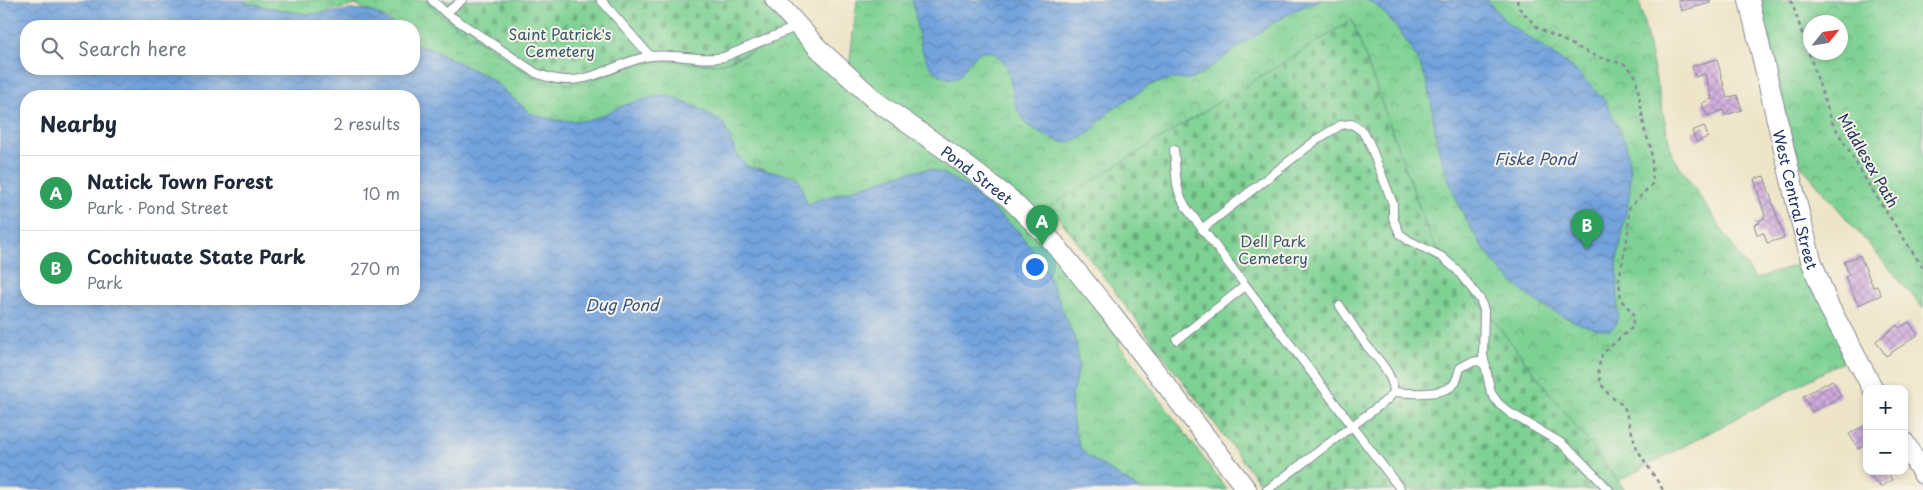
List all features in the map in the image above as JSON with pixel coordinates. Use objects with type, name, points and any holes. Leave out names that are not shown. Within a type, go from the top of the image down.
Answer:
[{"type":"main road","name":"West Central Street","points":[[1749,0],[1794,197],[1811,260],[1828,305],[1871,385]]},
{"type":"main road","points":[[1908,449],[1923,474]]},
{"type":"street","name":"Pond Street","points":[[775,0],[819,49],[877,102],[950,153],[1009,198],[1052,242],[1104,304],[1247,490]]},
{"type":"lane","points":[[432,0],[446,13],[536,74],[566,80],[583,79],[627,61],[650,56],[713,59],[724,57],[798,26]]},
{"type":"lane","points":[[446,13],[462,0]]},
{"type":"lane","points":[[601,0],[650,56]]},
{"type":"lane","points":[[1202,229],[1319,138],[1341,125],[1352,124],[1362,131],[1369,142],[1393,204],[1393,218],[1400,234],[1442,257],[1457,270],[1480,299],[1484,310],[1482,341],[1486,366],[1491,392],[1499,404],[1510,413],[1561,443],[1609,490]]},
{"type":"lane","points":[[1174,150],[1176,165],[1175,181],[1179,198],[1402,490]]},
{"type":"lane","points":[[1177,340],[1245,286]]},
{"type":"lane","points":[[1268,490],[1388,399],[1394,392],[1393,383],[1387,371],[1364,342],[1340,306]]},
{"type":"lane","points":[[1394,392],[1420,394],[1442,390],[1452,386],[1457,379],[1460,368],[1471,362],[1480,361],[1486,366]]},
{"type":"path","points":[[1517,0],[1519,8],[1538,28],[1598,58],[1628,65],[1636,77],[1645,132],[1651,148],[1652,183],[1629,208],[1628,234],[1619,280],[1621,300],[1633,313],[1633,327],[1602,354],[1598,370],[1601,384],[1610,396],[1624,406],[1637,449],[1663,490]]},
{"type":"path","name":"Middlesex Path","points":[[1791,0],[1832,122],[1869,185],[1923,268]]},
{"type":"green space","points":[[243,0],[424,0],[443,17],[534,78],[552,83],[567,84],[593,80],[648,62],[722,63],[738,58],[778,39],[804,32],[848,76],[857,0],[1639,0],[1672,155],[1755,279],[1811,260],[1854,356],[1618,481],[1431,239],[1352,20],[1030,219],[1128,336],[1118,343],[1227,490],[1140,490],[1089,457],[1080,448],[1073,424],[1071,398],[1079,366],[1045,268],[1031,250],[971,190],[909,172],[807,204],[764,169],[748,167],[736,153],[723,123],[558,121],[531,114],[491,79],[436,51],[420,46],[420,20],[389,20],[356,5],[317,14],[297,13],[247,3]]},
{"type":"green space","name":"Saint Patrick's Cemetery","points":[[424,0],[775,0],[804,32],[779,39],[726,62],[714,64],[665,61],[629,66],[584,84],[566,85],[549,83],[534,78],[443,17]]},
{"type":"green space","points":[[1760,0],[1923,0],[1923,308],[1798,162],[1788,126]]},
{"type":"green space","name":"Dell Park Cemetery","points":[[1352,20],[1431,239],[1625,490],[1265,490],[1050,206]]},
{"type":"water","name":"Dug Pond","points":[[0,0],[243,0],[247,3],[300,13],[317,14],[365,10],[386,20],[20,20],[20,75],[420,75],[420,46],[435,51],[491,79],[531,114],[558,121],[588,121],[628,104],[649,98],[669,96],[700,109],[723,123],[736,153],[748,167],[798,177],[807,204],[909,172],[930,169],[948,176],[971,190],[1018,231],[1045,268],[1076,343],[1079,366],[1071,398],[1073,424],[1080,448],[1089,457],[1140,490],[0,490],[0,193],[2,190],[0,183]]},
{"type":"water","points":[[912,0],[1321,0],[1298,9],[1273,23],[1192,79],[1172,79],[1150,85],[1110,111],[1087,135],[1072,142],[1061,142],[1026,124],[1016,108],[1007,65],[993,52],[981,51],[955,79],[942,76],[933,70],[926,60],[922,49]]},
{"type":"water","name":"Fiske Pond","points":[[1366,0],[1487,0],[1506,22],[1572,67],[1605,100],[1626,144],[1630,169],[1630,191],[1617,261],[1618,315],[1616,324],[1611,330],[1603,330],[1573,321],[1530,297],[1495,264],[1480,244],[1457,200],[1438,147],[1425,76],[1402,35],[1379,8]]},
{"type":"building","points":[[1678,0],[1710,0],[1710,3],[1681,11]]},
{"type":"building","points":[[1717,59],[1727,98],[1737,95],[1742,110],[1725,115],[1723,110],[1707,116],[1702,103],[1712,99],[1705,74],[1695,77],[1692,66]]},
{"type":"building","points":[[1704,126],[1708,137],[1696,142],[1692,131]]},
{"type":"building","points":[[1764,176],[1784,238],[1767,243],[1764,233],[1757,235],[1754,224],[1760,223],[1759,220],[1764,219],[1763,217],[1765,216],[1754,179]]},
{"type":"building","points":[[1860,255],[1873,287],[1877,286],[1881,295],[1858,305],[1845,277],[1849,275],[1844,262]]},
{"type":"building","points":[[1909,322],[1918,335],[1886,356],[1876,341],[1897,325],[1899,328]]},
{"type":"building","points":[[1832,380],[1841,396],[1812,412],[1803,396]]},
{"type":"building","points":[[1863,426],[1863,446],[1858,449],[1849,434]]},
{"type":"building","points":[[1871,475],[1889,475],[1892,480],[1880,487],[1878,482],[1875,483]]},
{"type":"place","name":"Natick Town Forest","points":[[1042,246]]},
{"type":"place","name":"Cochituate State Park","points":[[1587,250]]}]
